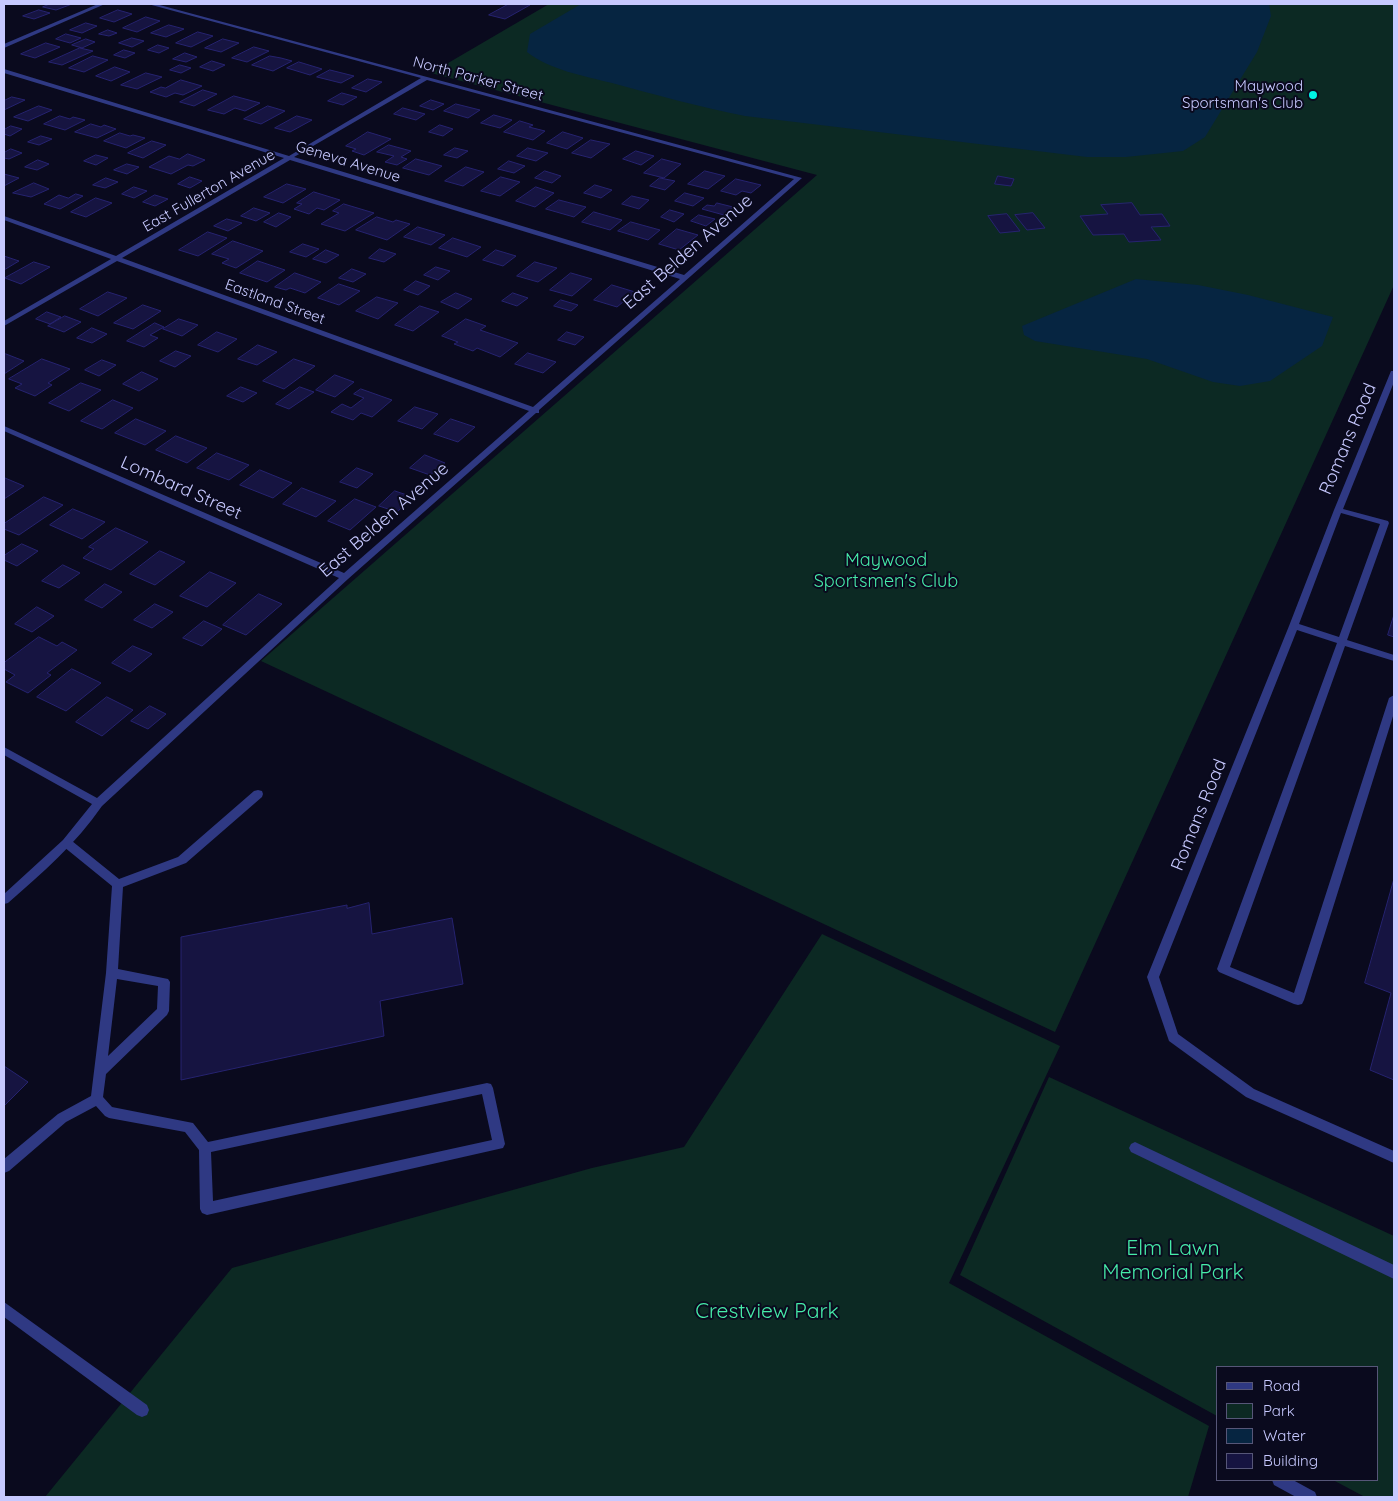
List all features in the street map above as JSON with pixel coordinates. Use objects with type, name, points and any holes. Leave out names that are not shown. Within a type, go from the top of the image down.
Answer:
[{"type":"street","points":[[4,46],[102,4]]},
{"type":"street","name":"North Parker Street","points":[[151,4],[799,178]]},
{"type":"street","name":"Geneva Avenue","points":[[4,71],[685,278]]},
{"type":"street","name":"East Fullerton Avenue","points":[[4,324],[426,78]]},
{"type":"street","name":"East Belden Avenue","points":[[4,900],[68,844],[86,822],[98,803],[345,577],[799,178]]},
{"type":"street","name":"Eastland Street","points":[[4,218],[536,411]]},
{"type":"street","name":"Romans Road","points":[[1394,373],[1153,977],[1173,1037],[1250,1092],[1394,1156]]},
{"type":"street","name":"Lombard Street","points":[[4,428],[345,577]]},
{"type":"street","points":[[1338,510],[1385,523],[1223,968],[1298,1000],[1394,698]]},
{"type":"street","points":[[1294,626],[1394,658]]},
{"type":"street","points":[[4,751],[98,803]]},
{"type":"street","points":[[118,884],[182,860],[258,794]]},
{"type":"street","points":[[68,844],[118,884]]},
{"type":"street","points":[[97,1099],[112,973],[118,884]]},
{"type":"street","points":[[101,1071],[163,1011],[164,982],[112,973]]},
{"type":"street","points":[[97,1099],[109,1112],[189,1127],[205,1148],[207,1209],[499,1144],[487,1088],[205,1148]]},
{"type":"street","points":[[4,1167],[62,1118],[97,1099]]},
{"type":"street","points":[[1135,1148],[1394,1272]]},
{"type":"street","points":[[4,1309],[142,1410]]},
{"type":"street","points":[[1280,1481],[1310,1497]]},
{"type":"green space","name":"Maywood Sportsmen's Club","points":[[549,4],[1394,4],[1394,285],[1055,1032],[261,661],[817,175],[431,73]]},
{"type":"green space","name":"Crestview Park","points":[[822,934],[1060,1046],[949,1283],[1209,1426],[1188,1497],[45,1497],[232,1268],[592,1168],[684,1147]]},
{"type":"green space","name":"Elm Lawn Memorial Park","points":[[1049,1077],[1394,1236],[1394,1497],[1365,1497],[1335,1481],[1378,1481],[1378,1366],[1216,1366],[1216,1415],[960,1275]]},
{"type":"water","points":[[581,4],[1269,4],[1271,16],[1257,52],[1205,137],[1183,151],[1126,157],[1087,157],[745,116],[678,101],[568,72],[546,63],[527,52],[530,34]]},
{"type":"water","points":[[1136,279],[1198,285],[1248,295],[1333,317],[1322,346],[1270,381],[1240,386],[1213,382],[1147,359],[1035,341],[1024,335],[1022,326]]},
{"type":"building","points":[[50,4],[72,4],[56,10],[43,7]]},
{"type":"building","points":[[509,4],[530,5],[505,19],[489,15]]},
{"type":"building","points":[[39,10],[50,13],[34,19],[23,16]]},
{"type":"building","points":[[118,10],[132,14],[114,22],[100,18]]},
{"type":"building","points":[[146,17],[160,21],[137,32],[123,28]]},
{"type":"building","points":[[86,23],[97,26],[82,33],[70,30]]},
{"type":"building","points":[[169,25],[184,29],[166,37],[151,33]]},
{"type":"building","points":[[108,30],[117,33],[109,36],[99,34]]},
{"type":"building","points":[[198,32],[213,36],[191,47],[176,43]]},
{"type":"building","points":[[66,34],[81,38],[70,43],[56,39]]},
{"type":"building","points":[[132,38],[144,41],[132,47],[119,43]]},
{"type":"building","points":[[86,39],[95,42],[82,48],[72,45]]},
{"type":"building","points":[[223,39],[239,43],[221,52],[205,48]]},
{"type":"building","points":[[46,43],[60,47],[35,58],[21,54]]},
{"type":"building","points":[[158,45],[169,48],[159,53],[148,50]]},
{"type":"building","points":[[254,47],[269,51],[247,62],[232,58]]},
{"type":"building","points":[[80,48],[93,51],[62,65],[49,62]]},
{"type":"building","points":[[124,50],[135,53],[125,58],[114,55]]},
{"type":"building","points":[[185,53],[197,57],[186,62],[173,59]]},
{"type":"building","points":[[93,56],[108,60],[84,72],[69,68]]},
{"type":"building","points":[[270,56],[292,61],[273,71],[252,65]]},
{"type":"building","points":[[212,61],[225,65],[213,71],[200,67]]},
{"type":"building","points":[[299,62],[322,69],[310,75],[287,68]]},
{"type":"building","points":[[180,65],[191,68],[181,73],[170,70]]},
{"type":"building","points":[[115,67],[130,72],[111,81],[96,76]]},
{"type":"building","points":[[330,70],[354,76],[341,83],[317,77]]},
{"type":"building","points":[[146,73],[162,77],[137,89],[121,85]]},
{"type":"building","points":[[368,79],[382,82],[366,92],[352,88]]},
{"type":"building","points":[[181,80],[202,86],[183,95],[175,93],[166,97],[150,92],[161,87],[165,88]]},
{"type":"building","points":[[203,90],[217,94],[194,106],[180,102]]},
{"type":"building","points":[[342,93],[357,97],[343,105],[328,101]]},
{"type":"building","points":[[234,96],[260,103],[245,111],[235,108],[224,114],[208,110]]},
{"type":"building","points":[[12,97],[25,100],[4,110],[4,101]]},
{"type":"building","points":[[431,100],[444,104],[433,110],[420,106]]},
{"type":"building","points":[[456,104],[480,110],[468,118],[444,111]]},
{"type":"building","points":[[39,106],[52,110],[28,121],[14,117]]},
{"type":"building","points":[[268,106],[285,111],[261,124],[244,119]]},
{"type":"building","points":[[403,108],[425,114],[416,120],[394,114]]},
{"type":"building","points":[[494,115],[512,120],[500,128],[481,123]]},
{"type":"building","points":[[60,116],[85,120],[65,130],[44,124]]},
{"type":"building","points":[[297,116],[312,120],[290,132],[275,128]]},
{"type":"building","points":[[520,121],[533,125],[529,127],[545,131],[533,140],[504,132]]},
{"type":"building","points":[[91,124],[101,127],[104,125],[116,129],[97,138],[75,132]]},
{"type":"building","points":[[440,125],[453,129],[443,136],[429,132]]},
{"type":"building","points":[[11,126],[22,129],[10,136],[4,134],[4,130]]},
{"type":"building","points":[[368,132],[391,139],[364,155],[352,151],[356,149],[346,146]]},
{"type":"building","points":[[563,132],[583,138],[567,149],[547,143]]},
{"type":"building","points":[[120,133],[145,138],[126,148],[104,141]]},
{"type":"building","points":[[41,136],[52,139],[39,145],[28,142]]},
{"type":"building","points":[[591,140],[610,144],[591,158],[572,153]]},
{"type":"building","points":[[152,141],[166,145],[143,158],[128,153]]},
{"type":"building","points":[[389,145],[411,151],[401,157],[407,159],[397,165],[385,162],[394,156],[377,152]]},
{"type":"building","points":[[455,148],[468,151],[457,158],[444,155]]},
{"type":"building","points":[[528,148],[548,153],[536,161],[517,156]]},
{"type":"building","points":[[11,149],[22,153],[9,159],[4,158],[4,153]]},
{"type":"building","points":[[636,151],[654,156],[641,165],[623,159]]},
{"type":"building","points":[[188,154],[205,160],[193,166],[188,165],[171,174],[149,167],[169,156],[179,159]]},
{"type":"building","points":[[96,155],[108,158],[96,165],[84,161]]},
{"type":"building","points":[[416,159],[442,166],[429,175],[403,168]]},
{"type":"building","points":[[662,159],[681,164],[664,178],[644,173]]},
{"type":"building","points":[[38,160],[49,164],[37,170],[25,167]]},
{"type":"building","points":[[509,161],[525,166],[514,173],[498,169]]},
{"type":"building","points":[[127,164],[139,167],[127,174],[114,170]]},
{"type":"building","points":[[466,167],[484,172],[463,186],[445,181]]},
{"type":"building","points":[[545,171],[561,176],[552,183],[535,178]]},
{"type":"building","points":[[705,171],[725,176],[708,189],[688,184]]},
{"type":"building","points":[[4,174],[19,178],[4,186]]},
{"type":"building","points":[[998,176],[1014,179],[1011,186],[995,184]]},
{"type":"building","points":[[190,177],[202,181],[190,188],[178,184]]},
{"type":"building","points":[[501,177],[520,182],[500,196],[481,191]]},
{"type":"building","points":[[106,178],[118,182],[105,188],[93,185]]},
{"type":"building","points":[[660,178],[675,181],[665,190],[650,186]]},
{"type":"building","points":[[736,179],[761,185],[751,193],[742,191],[736,195],[721,191]]},
{"type":"building","points":[[34,183],[49,189],[31,197],[13,193]]},
{"type":"building","points":[[287,184],[306,189],[283,203],[264,197]]},
{"type":"building","points":[[595,185],[612,190],[601,198],[584,193]]},
{"type":"building","points":[[134,187],[147,191],[134,198],[122,194]]},
{"type":"building","points":[[536,187],[554,193],[535,207],[516,201]]},
{"type":"building","points":[[314,192],[340,200],[324,210],[317,208],[309,214],[294,209],[302,204],[297,203]]},
{"type":"building","points":[[685,193],[704,198],[693,206],[675,201]]},
{"type":"building","points":[[76,194],[83,196],[60,209],[44,204],[59,195],[68,198]]},
{"type":"building","points":[[155,195],[168,199],[155,206],[143,202]]},
{"type":"building","points":[[632,196],[649,200],[639,209],[622,204]]},
{"type":"building","points":[[96,198],[112,203],[86,217],[71,212]]},
{"type":"building","points":[[559,200],[586,207],[574,217],[546,209]]},
{"type":"building","points":[[717,203],[733,207],[724,215],[702,209],[707,205],[714,206]]},
{"type":"building","points":[[1132,203],[1140,215],[1162,214],[1170,226],[1151,227],[1161,240],[1129,242],[1124,234],[1093,235],[1080,216],[1108,214],[1101,205]]},
{"type":"building","points":[[344,204],[374,213],[345,231],[321,224],[339,213],[333,211]]},
{"type":"building","points":[[254,208],[270,213],[256,221],[241,216]]},
{"type":"building","points":[[670,210],[684,214],[674,222],[661,217]]},
{"type":"building","points":[[594,212],[622,220],[610,230],[582,222]]},
{"type":"building","points":[[279,213],[291,217],[276,227],[264,222]]},
{"type":"building","points":[[1033,213],[1045,228],[1027,230],[1015,215]]},
{"type":"building","points":[[1007,214],[1020,231],[1000,233],[988,216]]},
{"type":"building","points":[[699,215],[715,219],[706,226],[691,221]]},
{"type":"building","points":[[377,217],[393,222],[396,220],[410,224],[387,240],[356,230]]},
{"type":"building","points":[[227,219],[242,223],[228,231],[214,226]]},
{"type":"building","points":[[631,222],[660,230],[648,240],[618,231]]},
{"type":"building","points":[[418,227],[445,235],[431,245],[404,237]]},
{"type":"building","points":[[677,229],[698,235],[679,250],[659,244]]},
{"type":"building","points":[[208,232],[227,238],[198,256],[179,250]]},
{"type":"building","points":[[453,238],[481,247],[467,257],[439,248]]},
{"type":"building","points":[[233,241],[263,251],[236,268],[222,263],[229,259],[212,254]]},
{"type":"building","points":[[303,244],[319,249],[306,257],[290,252]]},
{"type":"building","points":[[380,249],[396,254],[384,262],[369,258]]},
{"type":"building","points":[[326,250],[339,255],[326,263],[313,259]]},
{"type":"building","points":[[496,250],[516,256],[503,266],[483,260]]},
{"type":"building","points":[[4,256],[19,261],[4,270]]},
{"type":"building","points":[[258,261],[285,270],[267,282],[240,273]]},
{"type":"building","points":[[34,262],[50,267],[21,284],[5,278]]},
{"type":"building","points":[[535,262],[557,268],[538,282],[517,276]]},
{"type":"building","points":[[436,267],[450,271],[438,280],[424,275]]},
{"type":"building","points":[[352,269],[366,274],[353,282],[339,278]]},
{"type":"building","points":[[295,273],[321,282],[305,293],[290,288],[286,290],[275,287]]},
{"type":"building","points":[[571,273],[592,279],[572,296],[550,290]]},
{"type":"building","points":[[416,281],[430,286],[418,295],[404,290]]},
{"type":"building","points":[[339,284],[360,291],[339,305],[318,298]]},
{"type":"building","points":[[612,285],[635,292],[617,307],[594,300]]},
{"type":"building","points":[[108,292],[127,298],[98,316],[80,309]]},
{"type":"building","points":[[456,293],[472,299],[458,309],[441,302]]},
{"type":"building","points":[[513,293],[528,298],[517,306],[502,301]]},
{"type":"building","points":[[377,297],[398,303],[378,319],[356,311]]},
{"type":"building","points":[[561,300],[578,305],[571,311],[554,306]]},
{"type":"building","points":[[143,305],[161,311],[133,329],[114,323]]},
{"type":"building","points":[[420,306],[439,312],[413,331],[395,325]]},
{"type":"building","points":[[47,312],[61,317],[50,324],[36,319]]},
{"type":"building","points":[[65,316],[81,322],[64,332],[48,326]]},
{"type":"building","points":[[179,319],[198,325],[182,336],[163,329]]},
{"type":"building","points":[[466,319],[486,326],[480,330],[518,343],[500,357],[477,348],[473,351],[454,344],[458,342],[442,336]]},
{"type":"building","points":[[155,323],[164,327],[150,335],[158,338],[144,347],[127,341]]},
{"type":"building","points":[[92,328],[107,334],[92,343],[77,338]]},
{"type":"building","points":[[217,332],[237,339],[218,352],[198,345]]},
{"type":"building","points":[[567,332],[584,337],[575,345],[558,340]]},
{"type":"building","points":[[258,345],[277,352],[257,365],[238,359]]},
{"type":"building","points":[[176,351],[191,356],[175,367],[160,361]]},
{"type":"building","points":[[528,353],[556,362],[543,373],[515,364]]},
{"type":"building","points":[[6,354],[24,361],[4,374],[4,355]]},
{"type":"building","points":[[42,359],[70,369],[48,383],[52,385],[35,396],[15,388],[22,384],[9,379]]},
{"type":"building","points":[[294,359],[315,366],[284,389],[263,381]]},
{"type":"building","points":[[102,360],[116,365],[99,376],[85,370]]},
{"type":"building","points":[[142,372],[158,379],[139,391],[123,384]]},
{"type":"building","points":[[335,375],[354,382],[335,397],[316,390]]},
{"type":"building","points":[[81,383],[101,390],[69,411],[49,403]]},
{"type":"building","points":[[241,387],[257,393],[243,402],[227,396]]},
{"type":"building","points":[[300,387],[314,392],[289,409],[276,404]]},
{"type":"building","points":[[361,389],[392,400],[372,417],[361,413],[353,420],[331,412],[342,404],[351,408],[364,398],[354,394]]},
{"type":"building","points":[[113,400],[133,408],[102,429],[81,421]]},
{"type":"building","points":[[415,407],[438,414],[422,429],[398,421]]},
{"type":"building","points":[[136,419],[166,431],[145,445],[115,433]]},
{"type":"building","points":[[451,419],[475,427],[458,442],[434,434]]},
{"type":"building","points":[[176,436],[207,448],[187,463],[156,450]]},
{"type":"building","points":[[217,453],[249,465],[229,480],[197,468]]},
{"type":"building","points":[[425,455],[445,463],[430,475],[410,468]]},
{"type":"building","points":[[357,468],[373,474],[357,488],[340,482]]},
{"type":"building","points":[[260,470],[292,483],[273,498],[240,485]]},
{"type":"building","points":[[4,479],[24,486],[4,499]]},
{"type":"building","points":[[302,488],[336,501],[316,517],[283,504]]},
{"type":"building","points":[[395,491],[413,497],[397,512],[379,506]]},
{"type":"building","points":[[44,497],[63,505],[19,535],[4,529],[4,524]]},
{"type":"building","points":[[355,499],[376,507],[350,530],[328,521]]},
{"type":"building","points":[[73,509],[105,522],[82,539],[50,525]]},
{"type":"building","points":[[116,528],[148,542],[111,570],[83,558],[94,549],[89,547]]},
{"type":"building","points":[[22,544],[38,551],[17,566],[4,560],[4,556]]},
{"type":"building","points":[[160,551],[185,562],[155,585],[130,574]]},
{"type":"building","points":[[63,565],[80,573],[59,588],[42,581]]},
{"type":"building","points":[[210,572],[236,583],[207,607],[180,596]]},
{"type":"building","points":[[105,584],[122,592],[102,608],[85,600]]},
{"type":"building","points":[[259,594],[282,604],[246,635],[223,625]]},
{"type":"building","points":[[155,604],[173,612],[152,628],[134,620]]},
{"type":"building","points":[[37,607],[54,616],[32,632],[15,624]]},
{"type":"building","points":[[1394,615],[1394,637],[1388,635]]},
{"type":"building","points":[[204,621],[222,629],[202,646],[183,638]]},
{"type":"building","points":[[39,637],[57,646],[62,642],[77,650],[47,673],[51,675],[28,693],[6,682],[15,675],[4,669],[4,663]]},
{"type":"building","points":[[133,646],[152,654],[130,672],[112,663]]},
{"type":"building","points":[[72,669],[101,683],[66,711],[37,697]]},
{"type":"building","points":[[107,697],[133,710],[102,736],[76,722]]},
{"type":"building","points":[[150,706],[166,714],[148,729],[131,721]]},
{"type":"building","points":[[1394,879],[1394,1080],[1370,1070],[1391,993],[1365,983]]},
{"type":"building","points":[[369,903],[372,934],[452,918],[463,984],[380,1001],[384,1036],[181,1080],[181,937],[347,905],[347,908]]},
{"type":"building","points":[[4,1066],[28,1082],[4,1106]]},
{"type":"place","name":"Maywood Sportsman's Club","points":[[1313,95]]}]
